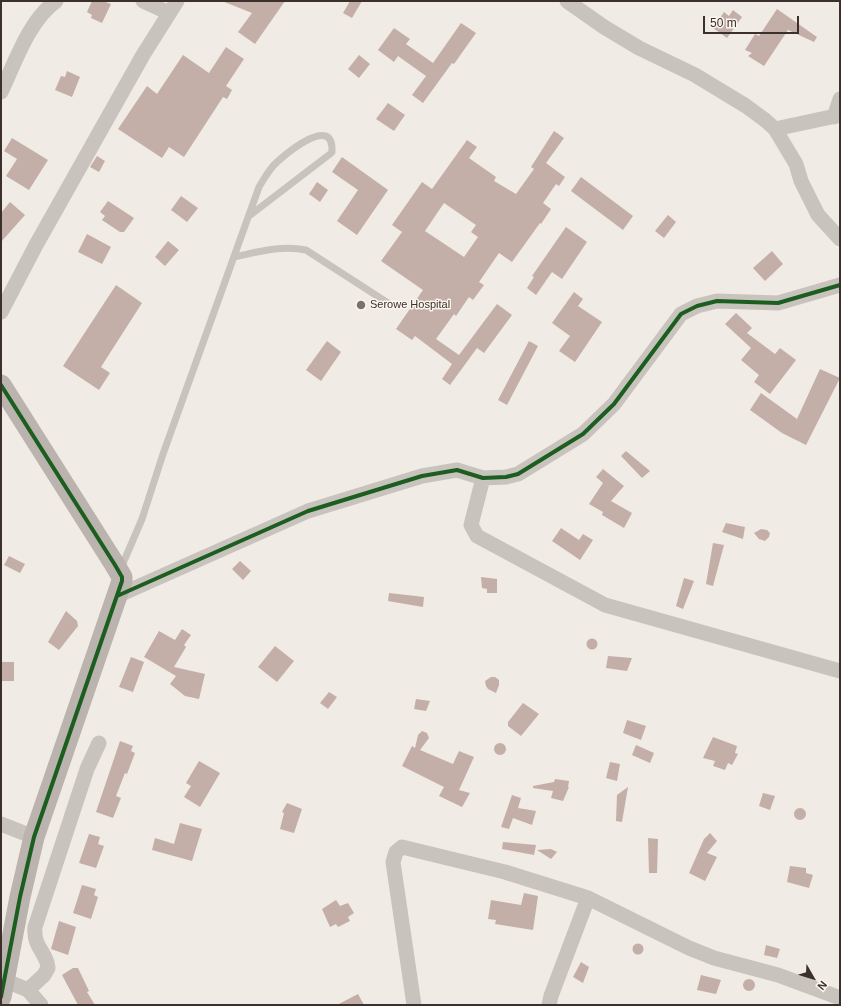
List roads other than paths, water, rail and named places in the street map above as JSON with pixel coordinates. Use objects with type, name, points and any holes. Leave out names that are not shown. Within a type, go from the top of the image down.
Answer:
[{"type":"street","points":[[1,92],[37,19],[47,7],[56,1]]},
{"type":"street","points":[[1,312],[40,238],[173,7],[143,1]]},
{"type":"street","points":[[568,1],[639,48],[695,75],[746,106],[775,129],[796,164],[801,181],[818,215],[840,239]]},
{"type":"street","points":[[775,129],[837,116],[840,100]]},
{"type":"street","points":[[117,596],[308,511],[422,476],[457,470],[482,478],[506,478],[518,474],[584,434],[614,404],[681,314],[698,306],[717,301],[778,303],[840,286]]},
{"type":"street","points":[[1,385],[120,572],[122,581],[34,837],[20,897],[2,989],[28,990],[44,975],[48,968],[34,936],[35,927],[87,769],[99,743]]},
{"type":"street","points":[[482,478],[471,525],[477,536],[606,605],[840,671]]},
{"type":"street","points":[[1,824],[34,837]]},
{"type":"street","points":[[414,1005],[393,862],[396,852],[402,848],[505,872],[588,898],[689,948],[714,958],[786,978],[840,998]]},
{"type":"street","points":[[549,1005],[551,996],[588,898]]},
{"type":"street","points":[[28,990],[41,1005]]},
{"type":"lane","points":[[120,572],[142,519],[163,454],[249,216],[258,187],[277,162],[308,140],[317,135],[323,135],[329,138],[332,144],[332,152],[330,154],[249,216]]},
{"type":"lane","points":[[234,257],[278,248],[306,250],[388,303]]},
{"type":"place","name":"Serowe Hospital","points":[[361,305]]}]
